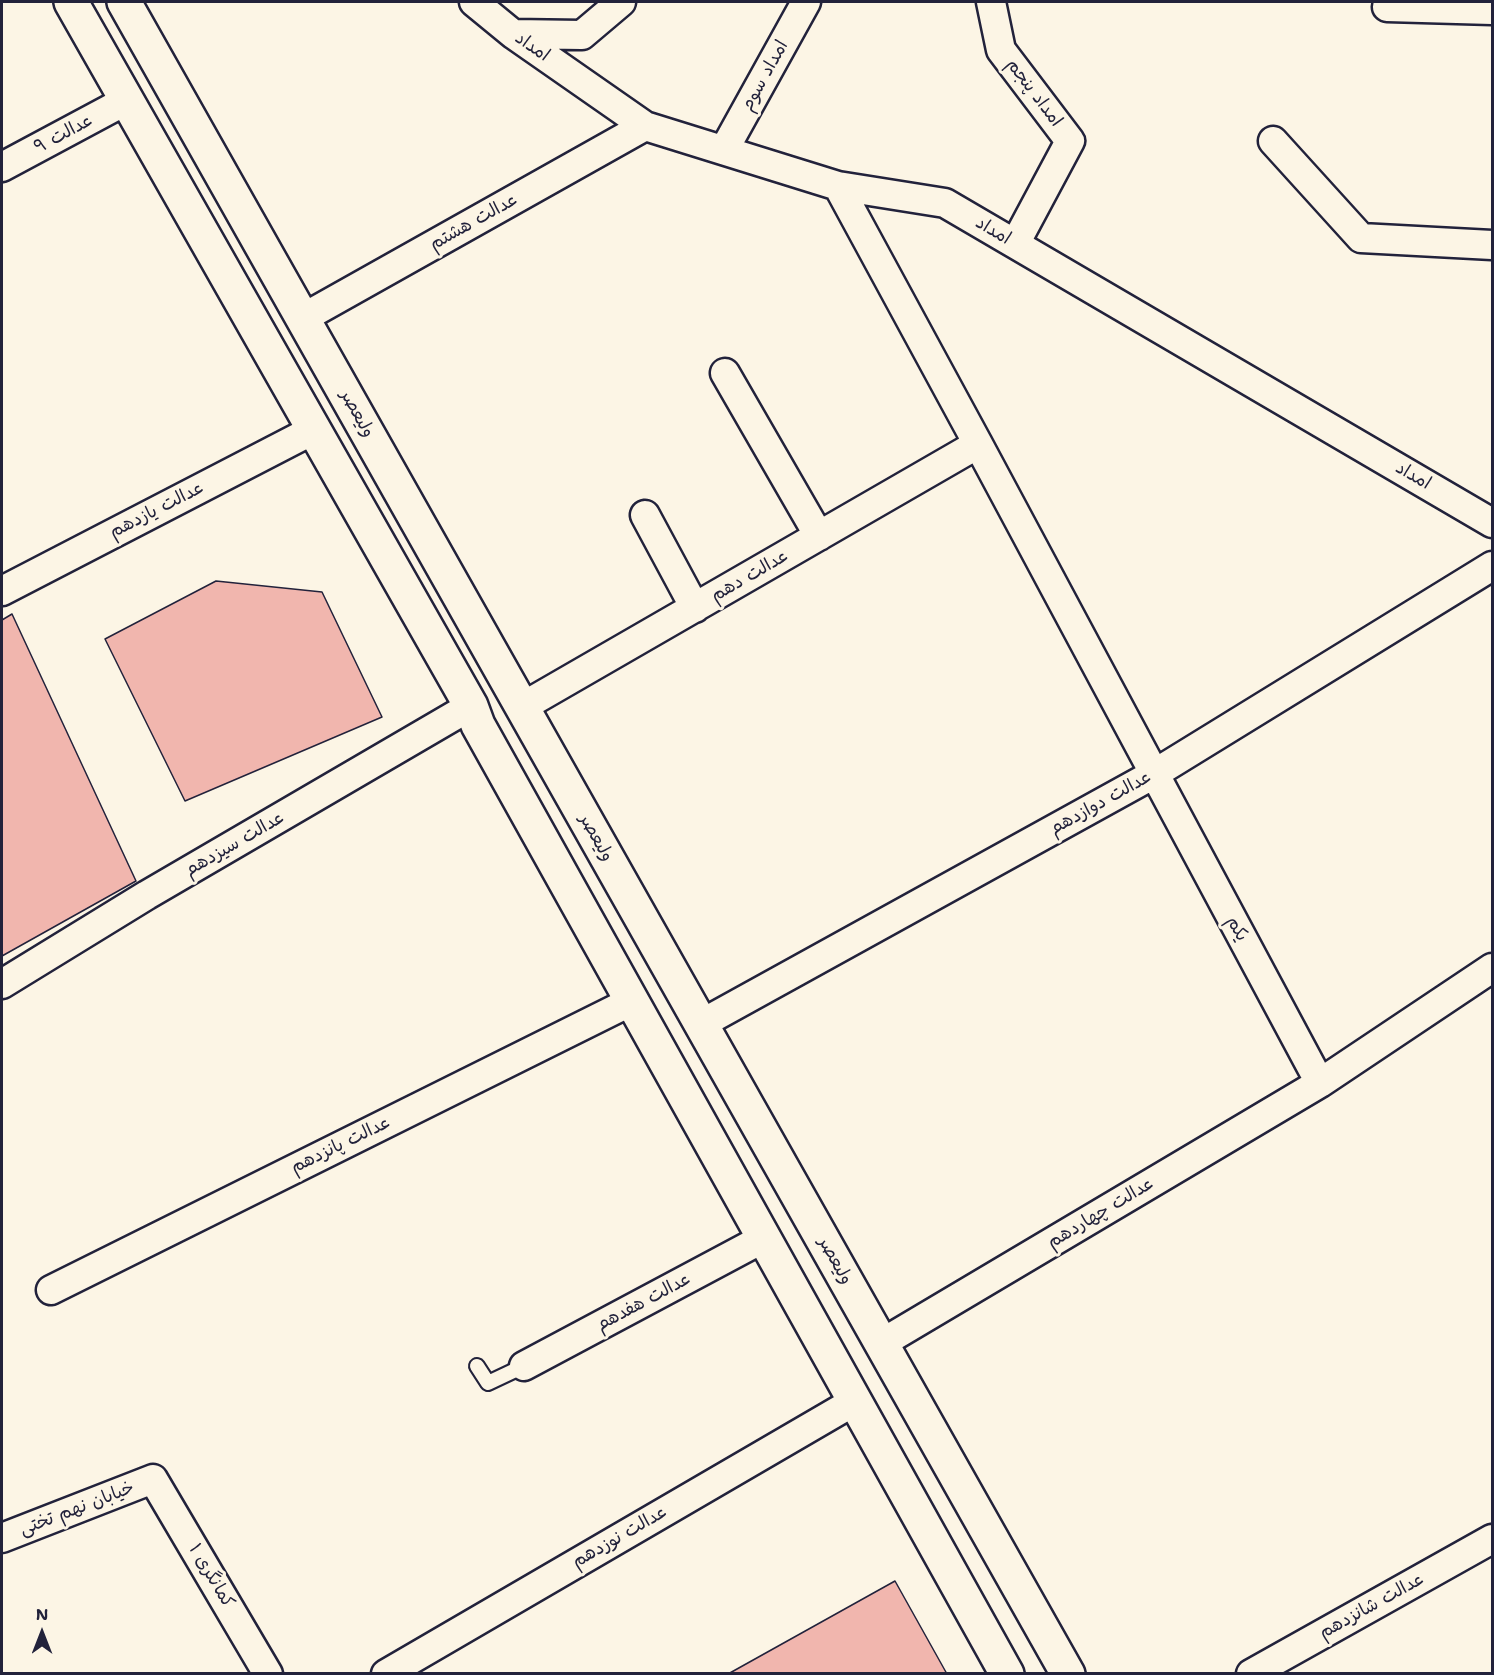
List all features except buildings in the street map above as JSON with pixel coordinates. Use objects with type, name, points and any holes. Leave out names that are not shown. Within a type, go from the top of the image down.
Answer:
[{"type":"main road","points":[[71,2],[471,706],[478,725],[1007,1674]]},
{"type":"main road","name":"ولیعصر","points":[[124,2],[1068,1674]]},
{"type":"street","name":"امداد","points":[[474,2],[513,34],[645,126],[838,186],[945,203],[1492,523]]},
{"type":"street","points":[[513,34],[582,34],[621,2]]},
{"type":"street","name":"امداد سوم","points":[[724,150],[806,2]]},
{"type":"street","name":"امداد پنجم","points":[[991,2],[1002,50],[1070,141],[1015,244]]},
{"type":"street","points":[[1387,7],[1492,10]]},
{"type":"street","name":"عدالت ۹","points":[[2,167],[127,100]]},
{"type":"street","name":"عدالت هشتم","points":[[303,318],[645,126]]},
{"type":"street","points":[[1273,141],[1361,238],[1492,245]]},
{"type":"street","name":"یکم","points":[[838,186],[1320,1083]]},
{"type":"street","points":[[725,373],[819,536]]},
{"type":"street","name":"عدالت یازدهم","points":[[2,591],[313,430]]},
{"type":"street","name":"عدالت دهم","points":[[522,707],[978,444]]},
{"type":"street","points":[[645,515],[695,608]]},
{"type":"street","name":"عدالت دوازدهم","points":[[701,1024],[1154,774],[1492,566]]},
{"type":"street","name":"عدالت سیزدهم","points":[[2,984],[147,895],[471,706]]},
{"type":"street","name":"عدالت چهاردهم","points":[[882,1343],[1320,1083],[1492,968]]},
{"type":"street","name":"عدالت پانزدهم","points":[[51,1290],[632,1000]]},
{"type":"street","name":"عدالت هفدهم","points":[[524,1366],[764,1238]]},
{"type":"street","name":"عدالت نوزدهم","points":[[386,1674],[855,1401]]},
{"type":"street","name":"خیابان نهم تختی","points":[[2,1538],[153,1479]]},
{"type":"street","name":"۱ کمانگری","points":[[153,1479],[268,1674]]},
{"type":"street","name":"عدالت شانزدهم","points":[[1251,1674],[1492,1539]]},
{"type":"lane","points":[[477,1366],[488,1383],[524,1366]]}]
